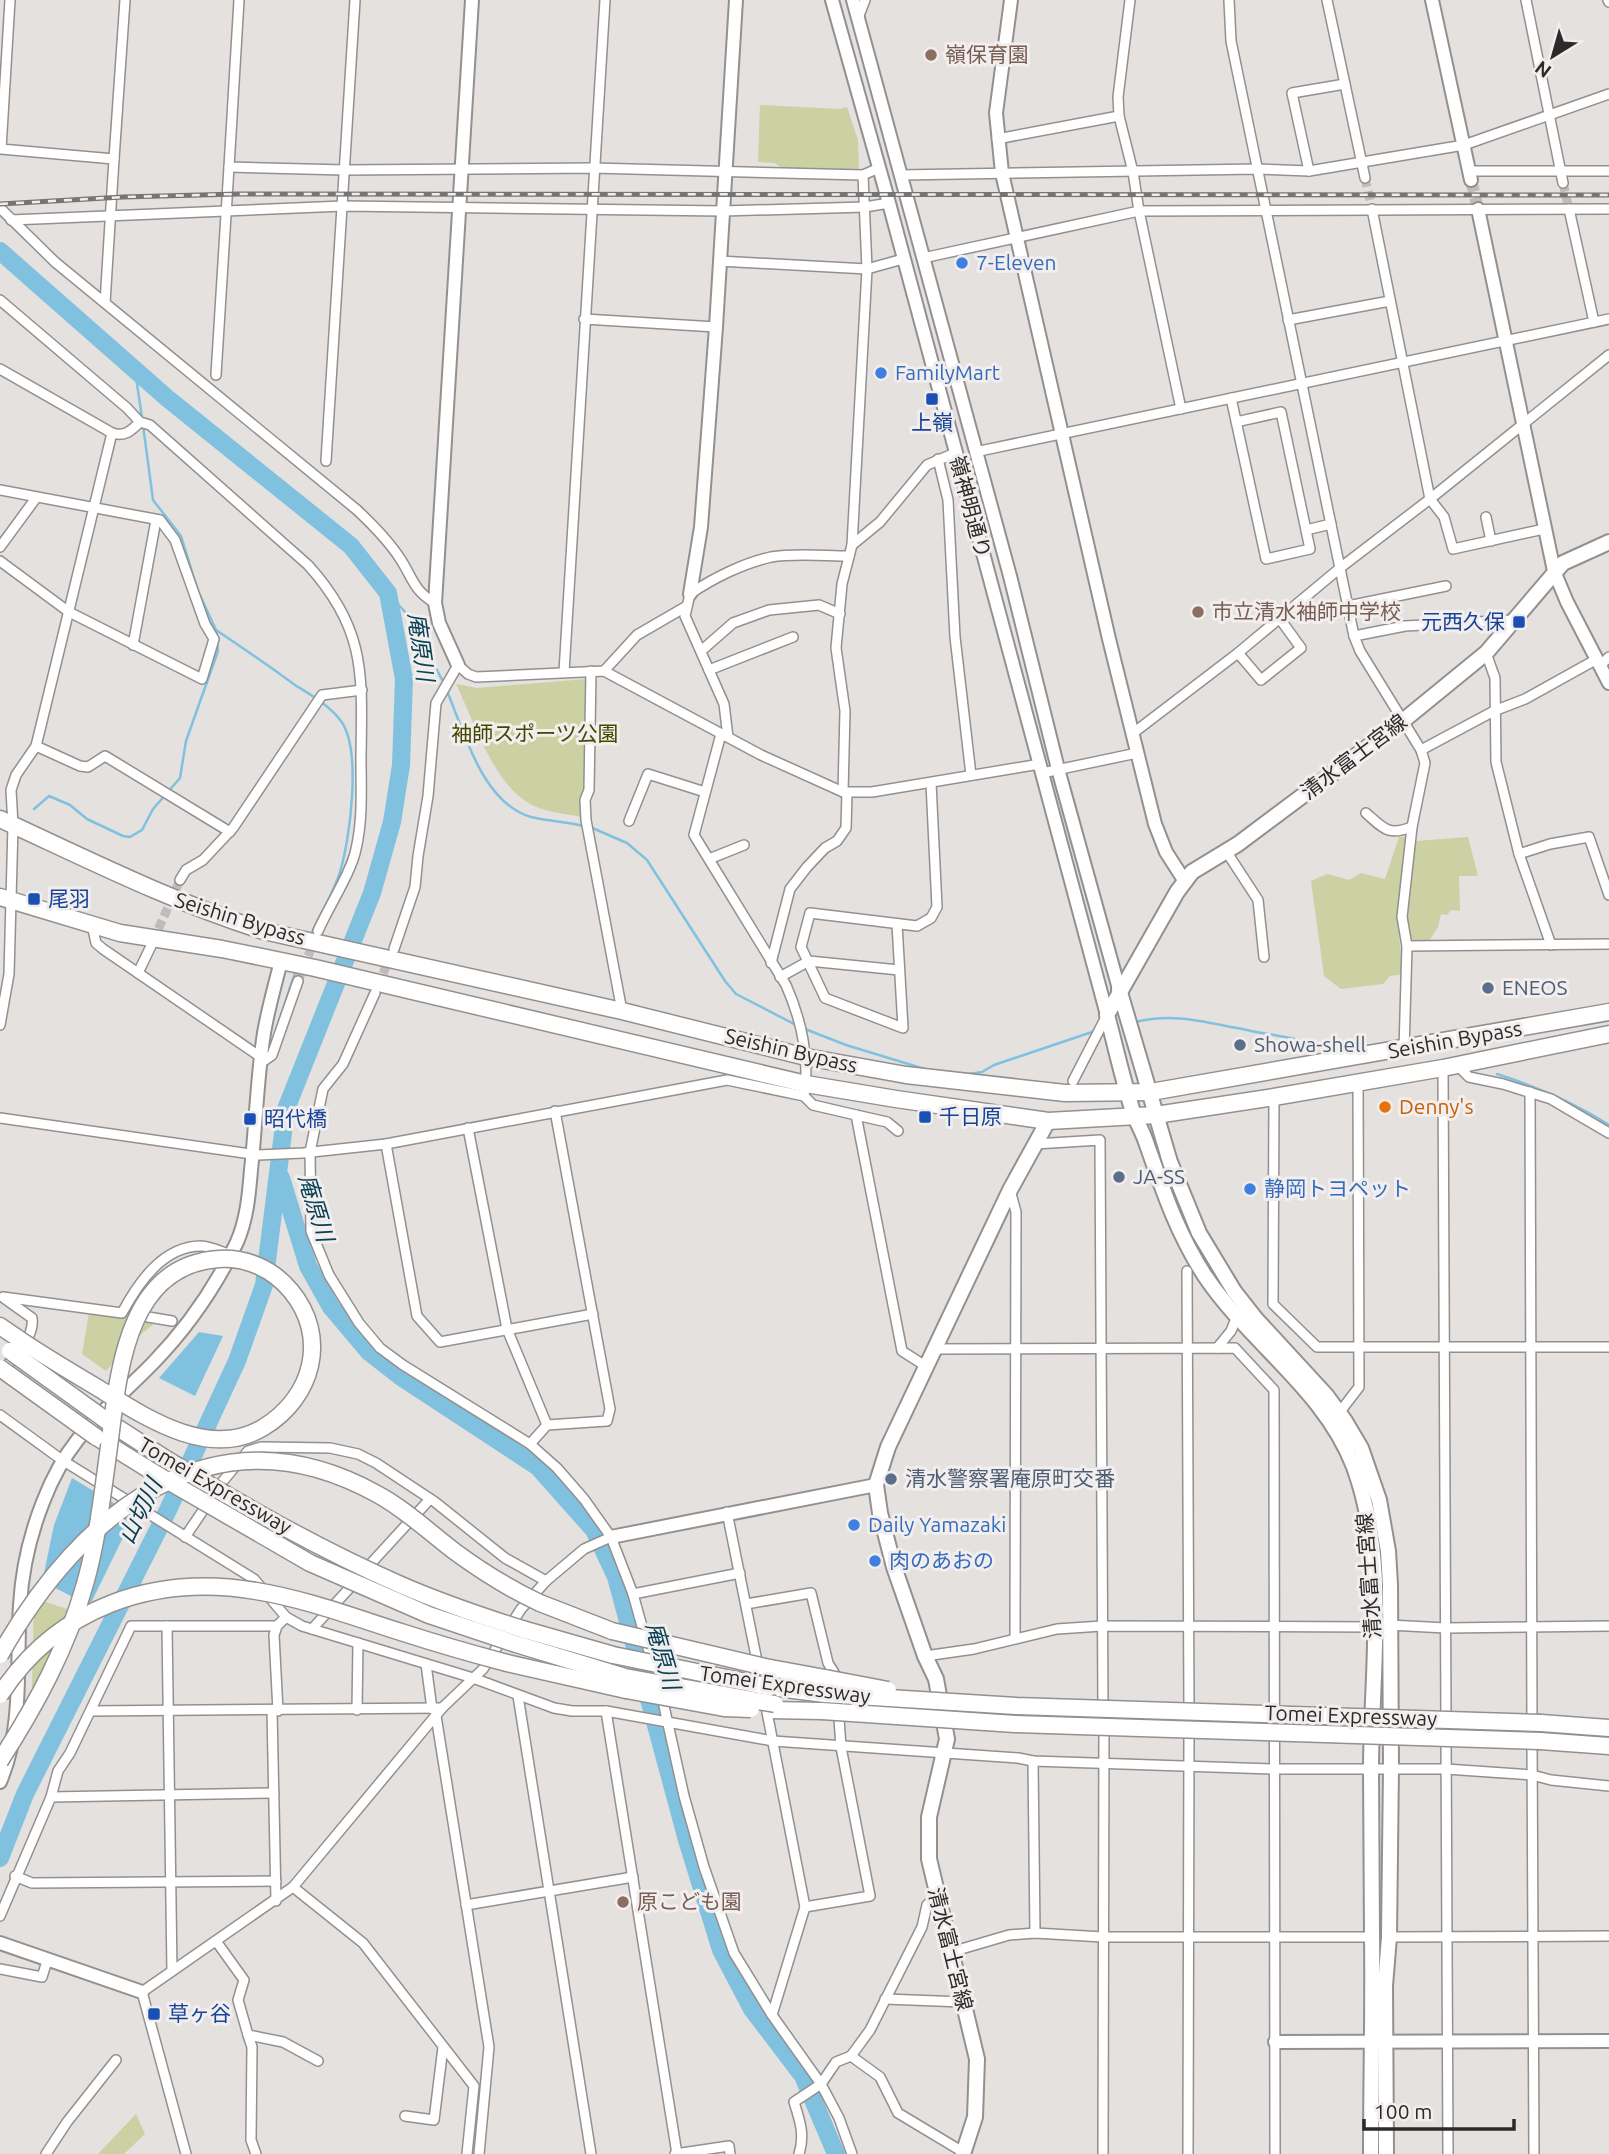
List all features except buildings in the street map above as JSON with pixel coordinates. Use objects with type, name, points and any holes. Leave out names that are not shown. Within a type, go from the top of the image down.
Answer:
[{"type":"highway","name":"Seishin Bypass","points":[[7,822],[190,906],[264,931],[322,938],[372,956],[622,1011],[806,1057],[954,1081],[1065,1093],[1151,1092],[1404,1050],[1609,1012]]},
{"type":"highway","name":"Seishin Bypass","points":[[6,900],[120,933],[315,968],[805,1090],[896,1099],[1048,1121],[1156,1115],[1275,1097],[1609,1034]]},
{"type":"highway","points":[[0,1326],[10,1344],[40,1353],[72,1372],[103,1392],[114,1398],[125,1405],[138,1413],[178,1431],[214,1439],[227,1439],[258,1430],[277,1419],[299,1395],[312,1360],[312,1338],[300,1303],[289,1289],[260,1266],[228,1258],[209,1259],[173,1273],[149,1297],[128,1335],[118,1383],[116,1396],[114,1410],[108,1452],[107,1465],[96,1535],[77,1609],[45,1687],[0,1761]]},
{"type":"highway","name":"Tomei Expressway","points":[[10,1344],[107,1421],[274,1522],[421,1593],[626,1684],[773,1707],[1015,1724],[1540,1741],[1609,1746]]},
{"type":"highway","name":"Tomei Expressway","points":[[0,1368],[96,1437],[310,1563],[429,1615],[519,1637],[770,1687],[825,1686],[970,1704],[1548,1723],[1609,1728]]},
{"type":"highway","points":[[0,1655],[59,1568],[89,1535],[113,1514],[166,1482],[215,1465],[279,1461],[314,1467],[360,1485],[397,1506],[480,1570],[540,1603],[612,1631],[765,1667],[825,1686]]},
{"type":"highway","points":[[0,1695],[37,1650],[93,1611],[130,1596],[183,1587],[230,1588],[268,1594],[339,1612],[507,1663],[626,1684]]},
{"type":"highway","points":[[1548,1723],[1609,1722]]},
{"type":"main road","name":"清水富士宮線","points":[[1386,2154],[1385,1986],[1389,1937],[1391,1768],[1382,1626],[1371,1532],[1362,1493],[1346,1448],[1324,1413],[1237,1316],[1206,1277],[1171,1215],[1135,1116],[1107,1015],[1119,989],[1184,880],[1192,872],[1226,851],[1404,720],[1486,653],[1563,563],[1609,542]]},
{"type":"main road","name":"清水富士宮線","points":[[1119,989],[1156,1115],[1185,1202],[1199,1233],[1234,1290],[1339,1413],[1361,1448],[1379,1500],[1388,1551],[1390,1585],[1382,1626],[1371,1767],[1371,2154]]},
{"type":"main road","name":"清水富士宮線","points":[[963,2153],[975,2117],[977,2059],[929,1859],[929,1816],[947,1740],[936,1679],[925,1656],[894,1567],[876,1485],[888,1447],[1010,1190],[1048,1121]]},
{"type":"street","points":[[10,0],[1,149],[114,159]]},
{"type":"street","points":[[105,303],[125,0]]},
{"type":"street","points":[[216,375],[239,0]]},
{"type":"street","points":[[326,461],[355,0]]},
{"type":"street","points":[[472,0],[435,603],[439,623],[458,666],[476,677],[604,671],[724,736],[845,793],[872,792],[971,775],[1041,768],[1058,769],[1137,753]]},
{"type":"street","points":[[564,672],[604,0]]},
{"type":"street","points":[[736,0],[701,527],[685,616],[724,704],[724,736],[694,835],[795,1005],[806,1057],[805,1090],[813,1105],[887,1122],[898,1131]]},
{"type":"street","name":"嶺神明通り","points":[[832,0],[1107,1015]]},
{"type":"street","name":"嶺神明通り","points":[[853,0],[1119,989]]},
{"type":"street","points":[[858,19],[865,0]]},
{"type":"street","points":[[1011,0],[996,113],[1002,173],[1155,824],[1166,852],[1184,880]]},
{"type":"street","points":[[1130,0],[1118,97],[1119,116],[1133,172],[1181,409]]},
{"type":"street","points":[[1229,0],[1231,41],[1354,636],[1360,651],[1421,750],[1425,763],[1412,827],[1402,917],[1407,946],[1404,1050]]},
{"type":"street","points":[[1327,0],[1366,178]]},
{"type":"street","points":[[1432,0],[1470,176],[1609,172]]},
{"type":"street","points":[[1526,0],[1563,183]]},
{"type":"street","points":[[1309,171],[1292,93],[1345,84]]},
{"type":"street","points":[[900,175],[1257,169],[1309,171],[1464,145],[1609,94]]},
{"type":"street","points":[[997,139],[1119,116]]},
{"type":"street","points":[[229,167],[345,170],[726,170],[863,175],[878,168]]},
{"type":"street","points":[[771,963],[790,888],[825,848],[837,841],[846,828],[845,711],[836,648],[842,584],[852,545],[867,269],[863,175]]},
{"type":"street","points":[[11,220],[342,206],[723,211],[864,207],[889,203]]},
{"type":"street","points":[[0,208],[55,262],[377,528],[401,560],[417,590],[435,603]]},
{"type":"street","points":[[1372,208],[1430,499],[1444,517],[1453,549],[1544,529]]},
{"type":"street","points":[[1478,209],[1555,572],[1567,602],[1602,661],[1609,683]]},
{"type":"street","points":[[1569,209],[1594,322]]},
{"type":"street","points":[[923,258],[1139,211],[1609,209]]},
{"type":"street","points":[[719,261],[867,269],[903,259]]},
{"type":"street","points":[[0,300],[140,422],[150,425],[308,565],[324,582],[348,622],[360,667],[362,690],[360,821],[356,850],[322,938]]},
{"type":"street","points":[[1289,320],[1390,301]]},
{"type":"street","points":[[584,319],[716,327]]},
{"type":"street","points":[[975,452],[1609,319]]},
{"type":"street","points":[[1132,734],[1280,620],[1340,568],[1609,355]]},
{"type":"street","points":[[0,369],[112,433],[120,435],[130,432],[140,422]]},
{"type":"street","points":[[1231,398],[1236,422],[1266,559],[1310,549],[1280,412],[1236,422]]},
{"type":"street","points":[[0,1025],[9,974],[6,900],[7,822],[11,790],[16,775],[36,746],[112,433]]},
{"type":"street","points":[[852,545],[880,523],[927,465],[956,453]]},
{"type":"street","points":[[938,459],[947,500],[955,637],[971,775]]},
{"type":"street","points":[[0,490],[160,520],[175,540],[205,624],[214,639],[202,680],[69,612],[0,561]]},
{"type":"street","points":[[0,548],[36,498]]},
{"type":"street","points":[[1486,517],[1491,541]]},
{"type":"street","points":[[133,645],[156,520]]},
{"type":"street","points":[[1306,530],[1331,524]]},
{"type":"street","points":[[604,671],[637,635],[688,600],[702,585],[772,557],[849,556]]},
{"type":"street","points":[[1348,606],[1446,586]]},
{"type":"street","points":[[701,651],[733,623],[769,610],[819,605],[840,614]]},
{"type":"street","points":[[1238,653],[1261,680],[1301,648],[1280,620]]},
{"type":"street","points":[[1354,636],[1405,626],[1513,620]]},
{"type":"street","points":[[709,670],[793,637]]},
{"type":"street","points":[[1486,653],[1494,678],[1496,762],[1518,854],[1551,945]]},
{"type":"street","points":[[1421,750],[1494,711],[1525,699],[1602,661]]},
{"type":"street","points":[[394,949],[415,887],[428,796],[436,703],[458,666]]},
{"type":"street","points":[[591,671],[586,820],[622,1011]]},
{"type":"street","points":[[180,880],[186,870],[203,860],[230,832],[322,695],[362,690]]},
{"type":"street","points":[[36,746],[80,766],[88,767],[105,756],[230,832]]},
{"type":"street","points":[[629,821],[648,774],[705,792]]},
{"type":"street","points":[[897,924],[903,1028],[825,998],[802,947],[810,913],[917,926],[931,918],[937,907],[931,783]]},
{"type":"street","points":[[1366,813],[1385,830],[1397,832],[1412,827]]},
{"type":"street","points":[[1518,854],[1550,844],[1590,838],[1609,895]]},
{"type":"street","points":[[709,859],[744,845]]},
{"type":"street","points":[[1226,851],[1258,900],[1264,957]]},
{"type":"street","points":[[92,925],[96,943],[262,1058],[269,1059],[272,1055],[298,981]]},
{"type":"street","points":[[1407,946],[1609,944]]},
{"type":"street","points":[[138,973],[151,946]]},
{"type":"street","points":[[0,1782],[15,1724],[20,1606],[29,1544],[43,1499],[62,1460],[90,1422],[176,1338],[195,1312],[241,1231],[255,1155],[264,1033],[281,961]]},
{"type":"street","points":[[780,977],[809,961],[899,971]]},
{"type":"street","points":[[375,993],[344,1064],[323,1089],[306,1153],[311,1231],[330,1275],[359,1323],[380,1348],[530,1444],[557,1468],[608,1538],[633,1594],[694,1832],[734,1953],[839,2118],[852,2154]]},
{"type":"street","points":[[1073,1081],[1107,1015]]},
{"type":"street","points":[[1448,2154],[1446,1346],[1450,1066],[1469,1077],[1530,1092],[1563,1106],[1609,1133]]},
{"type":"street","points":[[0,1118],[255,1155],[306,1153],[386,1144],[727,1080],[805,1090]]},
{"type":"street","points":[[1339,1413],[1359,1387],[1358,1082]]},
{"type":"street","points":[[1530,1092],[1534,2154]]},
{"type":"street","points":[[1275,1097],[1273,1304],[1317,1348],[1609,1347]]},
{"type":"street","points":[[530,1444],[547,1425],[607,1421],[610,1409],[555,1111]]},
{"type":"street","points":[[856,1115],[902,1351],[927,1367]]},
{"type":"street","points":[[468,1128],[508,1329],[547,1425]]},
{"type":"street","points":[[1035,1144],[1100,1140],[1104,1763],[1102,2154]]},
{"type":"street","points":[[386,1144],[417,1316],[440,1342],[593,1314]]},
{"type":"street","points":[[1010,1190],[1016,1212],[1016,1638]]},
{"type":"street","points":[[122,1312],[145,1275],[182,1250],[202,1246],[230,1254]]},
{"type":"street","points":[[1187,1271],[1188,2154]]},
{"type":"street","points":[[1,1296],[172,1321]]},
{"type":"street","points":[[0,1375],[32,1332],[33,1324],[32,1318],[1,1296]]},
{"type":"street","points":[[1217,1348],[1231,1331],[1237,1316]]},
{"type":"street","points":[[936,1349],[1235,1348],[1274,1390],[1275,2154]]},
{"type":"street","points":[[0,1415],[62,1460],[254,1579],[286,1617],[312,1629],[473,1678],[554,1708],[606,1711],[773,1741],[841,1747],[945,1752],[1033,1761],[1275,1769],[1446,1769],[1532,1775],[1551,1780],[1609,1786]]},
{"type":"street","points":[[181,1534],[248,1451],[261,1447],[330,1448],[358,1454],[376,1463],[430,1499],[505,1558],[547,1581]]},
{"type":"street","points":[[142,1992],[293,1887],[437,1711],[483,1669],[522,1609],[547,1581],[584,1549],[608,1538],[727,1512],[876,1485]]},
{"type":"street","points":[[312,1629],[430,1499]]},
{"type":"street","points":[[727,1512],[805,1907],[772,2015]]},
{"type":"street","points":[[633,1594],[740,1573]]},
{"type":"street","points":[[746,1604],[811,1592],[828,1663],[836,1676],[841,1747],[870,1896],[805,1907]]},
{"type":"street","points":[[276,1901],[274,1635],[276,1626],[286,1617]]},
{"type":"street","points":[[0,1916],[51,1797],[58,1772],[91,1711],[131,1626],[276,1626]]},
{"type":"street","points":[[167,1626],[172,1970]]},
{"type":"street","points":[[925,1656],[974,1649],[1057,1629],[1102,1626],[1609,1626]]},
{"type":"street","points":[[357,1710],[358,1643]]},
{"type":"street","points":[[426,1664],[437,1711],[489,2047],[479,2154]]},
{"type":"street","points":[[518,1696],[591,2154]]},
{"type":"street","points":[[91,1711],[437,1711]]},
{"type":"street","points":[[606,1711],[676,2154],[729,2146],[730,2154]]},
{"type":"street","points":[[1033,1761],[1035,1933]]},
{"type":"street","points":[[51,1797],[274,1793]]},
{"type":"street","points":[[15,1876],[32,1883],[276,1881]]},
{"type":"street","points":[[466,1905],[633,1877]]},
{"type":"street","points":[[293,1887],[363,1943],[474,2086],[467,2154]]},
{"type":"street","points":[[799,2154],[803,2143],[802,2129],[793,2102],[818,2086],[836,2062],[851,2056],[870,2030],[922,1927],[927,1905],[937,1895]]},
{"type":"street","points":[[951,1952],[1009,1935],[1035,1933],[1103,1937],[1373,1937]]},
{"type":"street","points":[[1389,1937],[1609,1936]]},
{"type":"street","points":[[216,1941],[244,1980],[238,2000],[252,2048],[251,2140],[256,2154]]},
{"type":"street","points":[[0,1943],[142,1992]]},
{"type":"street","points":[[0,1969],[42,1977],[47,1961]]},
{"type":"street","points":[[142,1992],[186,2154]]},
{"type":"street","points":[[885,1999],[964,2002]]},
{"type":"street","points":[[248,2035],[283,2042],[318,2061]]},
{"type":"street","points":[[1275,2042],[1609,2041]]},
{"type":"street","points":[[405,2116],[434,2120],[443,2047]]},
{"type":"street","points":[[851,2056],[880,2077],[898,2113],[963,2153]]},
{"type":"street","points":[[46,2154],[67,2122],[116,2060]]},
{"type":"green space","points":[[760,105],[840,109],[847,107],[858,140],[859,170],[783,169],[775,163],[758,162]]},
{"type":"green space","name":"袖師スポーツ公園","points":[[586,679],[581,817],[537,807],[512,790],[492,762],[456,684],[477,688]]},
{"type":"green space","points":[[1399,837],[1408,837],[1397,914],[1403,974],[1390,976],[1383,984],[1341,989],[1324,976],[1311,881],[1327,874],[1349,880],[1361,873],[1385,879]]},
{"type":"green space","points":[[1468,837],[1478,876],[1459,876],[1460,911],[1451,910],[1447,915],[1441,914],[1438,927],[1429,941],[1411,941],[1406,920],[1416,841]]},
{"type":"green space","points":[[89,1313],[155,1323],[134,1340],[106,1371],[82,1354]]},
{"type":"green space","points":[[34,1598],[79,1613],[46,1691],[32,1688]]},
{"type":"green space","points":[[136,2114],[145,2134],[124,2154],[98,2154]]},
{"type":"water","points":[[199,1332],[223,1336],[195,1396],[159,1378]]},
{"type":"water","points":[[72,1478],[132,1514],[92,1601],[86,1604],[44,1582],[43,1578],[54,1525]]},
{"type":"waterway","name":"庵原川","points":[[0,251],[167,398],[351,546],[388,593],[404,679],[401,765],[392,822],[372,893],[286,1109],[264,1285],[237,1361],[168,1510],[25,1794],[0,1858]]},
{"type":"waterway","points":[[135,370],[142,418]]},
{"type":"waterway","points":[[34,809],[49,796],[70,805],[87,819],[123,836],[130,837],[142,830],[153,809],[180,778],[186,741],[218,651],[216,630],[198,591],[181,536],[153,500],[143,425]]},
{"type":"waterway","points":[[388,593],[406,613],[445,685]]},
{"type":"waterway","points":[[216,630],[325,705],[341,721],[347,734],[353,773],[344,857],[337,880],[311,935]]},
{"type":"waterway","points":[[447,691],[477,764],[500,797],[514,809],[531,817],[584,826]]},
{"type":"waterway","points":[[590,827],[627,843],[647,860],[736,994],[796,1025]]},
{"type":"waterway","points":[[277,1027],[296,970]]},
{"type":"waterway","points":[[1135,1022],[1162,1018],[1186,1019],[1317,1044]]},
{"type":"waterway","points":[[805,1029],[846,1045],[928,1070]]},
{"type":"waterway","points":[[969,1074],[982,1072],[994,1065],[1095,1031]]},
{"type":"waterway","points":[[1497,1074],[1554,1096],[1609,1125]]},
{"type":"waterway","name":"庵原川","points":[[281,1178],[308,1266],[331,1307],[369,1352],[401,1377],[538,1467],[594,1530],[616,1577],[687,1840],[721,1950],[752,2009],[803,2076],[836,2154]]},
{"type":"tunnel","points":[[1365,178],[1372,209]]},
{"type":"tunnel","points":[[1471,180],[1478,209]]},
{"type":"tunnel","points":[[1563,183],[1569,209]]},
{"type":"tunnel","points":[[153,941],[180,880]]},
{"type":"tunnel","points":[[298,981],[315,939]]},
{"type":"tunnel","points":[[378,986],[390,957]]},
{"type":"railway","points":[[0,204],[238,194],[1609,195]]},
{"type":"place","name":"嶺保育園","points":[[931,55]]},
{"type":"place","name":"7-Eleven","points":[[962,263]]},
{"type":"place","name":"FamilyMart","points":[[881,373]]},
{"type":"place","name":"上嶺","points":[[932,399]]},
{"type":"place","name":"市立清水袖師中学校","points":[[1198,612]]},
{"type":"place","name":"元西久保","points":[[1519,622]]},
{"type":"place","name":"尾羽","points":[[34,899]]},
{"type":"place","name":"ENEOS","points":[[1488,988]]},
{"type":"place","name":"Showa-shell","points":[[1240,1045]]},
{"type":"place","name":"Denny's","points":[[1385,1107]]},
{"type":"place","name":"千日原","points":[[925,1117]]},
{"type":"place","name":"昭代橋","points":[[250,1119]]},
{"type":"place","name":"JA-SS","points":[[1119,1177]]},
{"type":"place","name":"静岡トヨペット","points":[[1250,1189]]},
{"type":"place","name":"清水警察署庵原町交番","points":[[891,1479]]},
{"type":"place","name":"Daily Yamazaki","points":[[854,1525]]},
{"type":"place","name":"肉のあおの","points":[[875,1561]]},
{"type":"place","name":"原こども園","points":[[623,1902]]},
{"type":"place","name":"草ヶ谷","points":[[154,2014]]},
{"type":"water label","name":"山切川","points":[[140,1511]]}]
